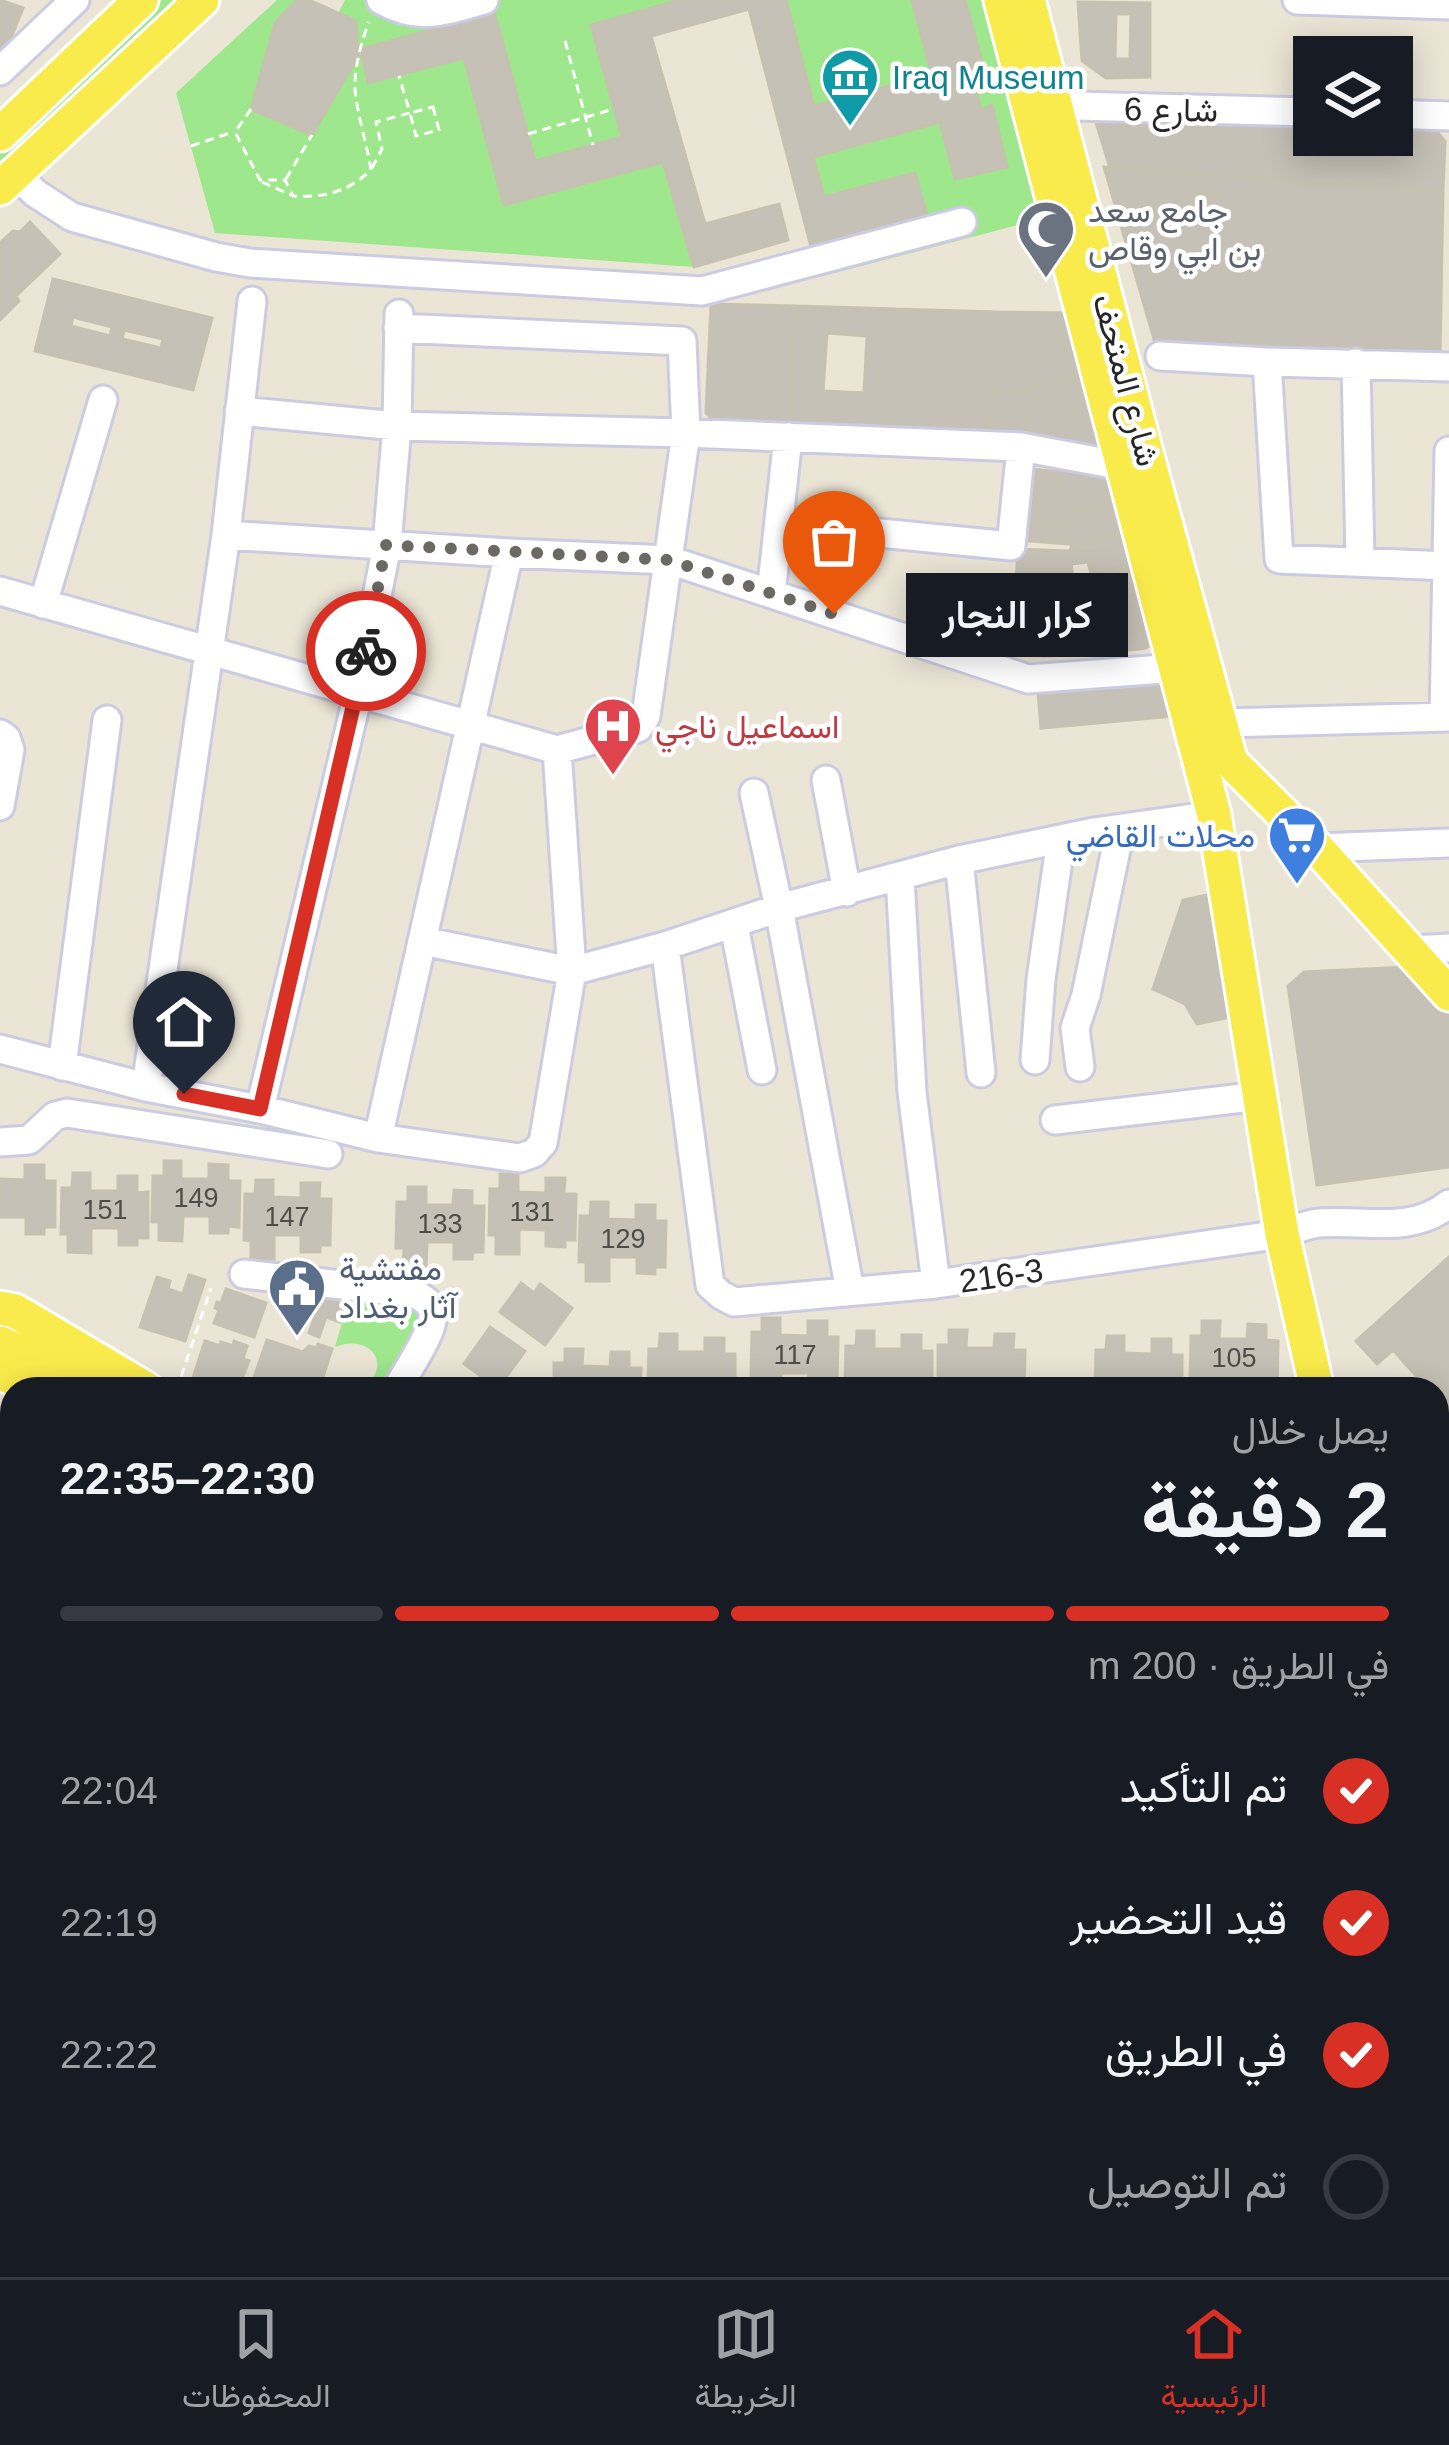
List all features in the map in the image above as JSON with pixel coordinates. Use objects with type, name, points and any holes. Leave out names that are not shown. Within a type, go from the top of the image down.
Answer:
[{"type":"main road","points":[[0,134],[141,0]]},
{"type":"main road","points":[[8,180],[202,0]]},
{"type":"main road","name":"شارع المتحف","points":[[1001,0],[1042,105],[1121,360],[1206,724],[1213,810],[1282,1234],[1315,1377]]},
{"type":"main road","name":"شارع المتحف","points":[[1028,0],[1042,105],[1123,466],[1176,668],[1230,759],[1449,994]]},
{"type":"main road","points":[[1213,810],[1230,759]]},
{"type":"main road","points":[[0,1308],[15,1311],[126,1377]]},
{"type":"main road","points":[[0,1343],[67,1377]]},
{"type":"street","points":[[0,71],[75,0]]},
{"type":"street","points":[[378,5],[422,14],[443,5],[484,0]]},
{"type":"street","points":[[1297,0],[1449,5]]},
{"type":"street","name":"شارع 6","points":[[1042,105],[1293,111]]},
{"type":"street","points":[[1413,115],[1449,116]]},
{"type":"street","points":[[8,180],[72,217],[233,260],[702,291],[962,222]]},
{"type":"street","points":[[146,1087],[226,535],[252,301]]},
{"type":"street","points":[[0,591],[43,604],[207,650],[358,694],[470,726],[557,750],[624,734],[638,728],[646,716],[686,433],[682,341],[399,319],[397,426],[386,545],[358,694],[260,1109]]},
{"type":"street","points":[[1160,356],[1449,367]]},
{"type":"street","points":[[1267,362],[1279,559],[1448,566]]},
{"type":"street","points":[[1356,363],[1360,561]]},
{"type":"street","points":[[43,604],[103,400]]},
{"type":"street","points":[[239,411],[397,426],[1021,447],[1123,466]]},
{"type":"street","points":[[771,594],[788,437]]},
{"type":"street","points":[[778,523],[1011,546],[1021,447]]},
{"type":"street","points":[[1206,724],[1447,717],[1449,451]]},
{"type":"street","points":[[226,535],[669,560],[1028,679],[1176,668]]},
{"type":"street","points":[[378,1138],[509,553]]},
{"type":"street","points":[[62,1066],[106,720]]},
{"type":"street","points":[[0,734],[10,750],[0,806]]},
{"type":"street","points":[[0,1048],[146,1087],[378,1138],[520,1158],[534,1153],[543,1143],[572,971],[557,750]]},
{"type":"street","points":[[826,780],[847,892]]},
{"type":"street","points":[[754,793],[850,1291]]},
{"type":"street","points":[[422,940],[572,971],[959,860],[1213,810]]},
{"type":"street","points":[[1080,1067],[1075,1028],[1120,830]]},
{"type":"street","points":[[1035,1060],[1061,838]]},
{"type":"street","points":[[1317,848],[1449,843]]},
{"type":"street","points":[[959,860],[981,1073]]},
{"type":"street","points":[[900,877],[912,1092],[936,1284]]},
{"type":"street","points":[[734,925],[762,1070]]},
{"type":"street","name":"216-3","points":[[664,946],[710,1285],[734,1303],[936,1284],[1282,1234],[1314,1222],[1406,1223],[1433,1217],[1449,1204]]},
{"type":"street","points":[[1410,950],[1449,948]]},
{"type":"street","points":[[1054,1120],[1260,1096]]},
{"type":"street","points":[[0,1142],[28,1140],[67,1113],[328,1154]]},
{"type":"street","points":[[244,1274],[413,1293],[427,1300],[433,1312],[430,1328],[403,1377]]},
{"type":"path","points":[[371,170],[354,83],[360,46],[378,5]]},
{"type":"path","points":[[565,41],[593,145]]},
{"type":"path","points":[[235,131],[260,181],[280,192],[330,195],[346,190],[371,170],[382,149],[376,122],[410,113],[433,107],[439,130],[416,136],[410,113],[399,76]]},
{"type":"path","points":[[191,146],[235,131],[251,109]]},
{"type":"path","points":[[528,134],[614,109]]},
{"type":"path","points":[[285,180],[312,135]]},
{"type":"path","points":[[285,180],[293,196]]},
{"type":"path","points":[[260,181],[285,180]]},
{"type":"path","points":[[182,1377],[211,1288]]},
{"type":"green space","points":[[162,0],[184,0],[0,175],[0,151]]},
{"type":"green space","points":[[277,0],[297,0],[275,23],[251,108],[312,134],[358,57],[356,21],[338,13],[345,0],[364,0],[380,11],[450,20],[456,23],[362,49],[464,58],[504,205],[663,162],[694,267],[215,233],[176,93]]},
{"type":"green space","points":[[491,0],[680,0],[591,25],[622,137],[535,161]]},
{"type":"green space","points":[[786,0],[912,0],[932,75],[814,106]]},
{"type":"green space","points":[[965,0],[981,0],[1041,219],[819,277],[811,247],[927,216],[915,173],[824,197],[813,157],[940,122],[956,179],[1007,167],[993,106],[981,110],[971,73],[984,68]]},
{"type":"green space","points":[[409,1301],[418,1310],[418,1324],[386,1377],[372,1377],[377,1363],[368,1348],[359,1344],[335,1347],[348,1302]]},
{"type":"building","points":[[0,0],[23,8],[3,58],[0,56]]},
{"type":"building","points":[[297,0],[309,0],[356,21],[358,57],[312,135],[251,109],[275,23]]},
{"type":"building","name":"Iraq Museum","points":[[680,0],[786,0],[814,106],[932,75],[912,0],[965,0],[984,69],[971,73],[981,110],[992,105],[1007,167],[955,179],[940,122],[813,157],[824,197],[915,173],[927,216],[811,247],[749,9],[651,36],[705,224],[779,204],[788,240],[694,267],[663,162],[504,205],[464,58],[368,83],[361,49],[456,23],[454,16],[492,4],[535,161],[622,137],[591,25]]},
{"type":"building","points":[[1078,2],[1150,3],[1150,77],[1106,78],[1082,61]],"holes":[[[1116,14],[1131,14],[1130,59],[1115,59]]]},
{"type":"building","points":[[1095,119],[1293,124],[1293,156],[1379,156],[1379,187],[1110,168]]},
{"type":"building","points":[[1413,127],[1433,127],[1445,141],[1443,192],[1379,187],[1379,156],[1413,156]]},
{"type":"building","points":[[1104,167],[1443,192],[1440,356],[1156,346]]},
{"type":"building","points":[[30,222],[60,254],[16,296],[19,301],[0,320],[0,243]]},
{"type":"building","points":[[53,279],[212,318],[193,390],[35,351]],"holes":[[[73,317],[112,327],[110,336],[71,326]],[[124,330],[163,339],[161,348],[122,339]]]},
{"type":"building","points":[[711,304],[796,306],[791,424],[713,420],[706,413]]},
{"type":"building","points":[[796,306],[895,309],[891,428],[791,424]],"holes":[[[827,333],[867,336],[864,393],[823,391]]]},
{"type":"building","points":[[895,309],[996,312],[991,433],[891,428]]},
{"type":"building","points":[[996,312],[1069,313],[1087,376],[1032,386],[1031,391],[993,390]]},
{"type":"building","points":[[1087,376],[1101,441],[1094,448],[991,433],[993,390],[1031,391],[1032,386]]},
{"type":"building","points":[[1023,469],[1040,470],[1035,524],[1019,523]]},
{"type":"building","points":[[1040,470],[1060,472],[1056,526],[1035,524]]},
{"type":"building","points":[[1107,471],[1121,499],[1086,510],[1068,510],[1068,527],[1056,526],[1060,472]]},
{"type":"building","points":[[1121,499],[1128,534],[1067,544],[1068,510],[1086,510]]},
{"type":"building","points":[[1019,523],[1068,527],[1067,544],[1018,540]]},
{"type":"building","points":[[1128,534],[1134,556],[1089,566],[1084,544]]},
{"type":"building","points":[[1084,547],[1088,562],[1071,564],[1074,586],[1015,600],[1018,549],[1070,551]]},
{"type":"building","points":[[1134,556],[1137,573],[1093,583],[1089,566]]},
{"type":"building","points":[[1137,573],[1153,643],[1146,648],[1095,654],[1081,585]]},
{"type":"building","points":[[1081,585],[1095,654],[1021,654],[1009,604]]},
{"type":"building","points":[[1009,604],[1021,654],[991,655],[974,644],[962,647],[955,614]]},
{"type":"building","points":[[1165,679],[1175,716],[1041,728],[1038,691]]},
{"type":"building","points":[[1207,895],[1230,1017],[1197,1024],[1185,1004],[1153,989],[1183,900]]},
{"type":"building","points":[[1407,967],[1449,1016],[1449,1167],[1317,1185],[1288,986],[1304,972]]},
{"type":"building","points":[[164,1161],[181,1161],[181,1179],[209,1179],[209,1164],[228,1165],[228,1181],[240,1181],[239,1227],[228,1226],[228,1233],[210,1233],[210,1216],[183,1216],[182,1241],[159,1240],[159,1222],[152,1222],[153,1176],[164,1176]]},
{"type":"building","points":[[25,1165],[44,1165],[44,1181],[55,1181],[55,1227],[44,1227],[44,1234],[26,1234],[26,1217],[0,1217],[0,1179],[25,1180]]},
{"type":"building","points":[[73,1173],[90,1173],[90,1191],[118,1191],[118,1176],[137,1176],[137,1193],[148,1192],[148,1238],[137,1238],[137,1245],[119,1245],[119,1228],[91,1228],[91,1253],[68,1252],[68,1234],[61,1234],[62,1188],[72,1188]]},
{"type":"building","points":[[500,1174],[518,1175],[518,1192],[546,1193],[546,1178],[565,1178],[564,1194],[576,1194],[575,1240],[565,1240],[565,1247],[546,1246],[546,1230],[519,1229],[519,1254],[496,1254],[496,1235],[489,1235],[490,1189],[500,1189]]},
{"type":"building","points":[[256,1180],[273,1180],[273,1197],[301,1198],[301,1183],[320,1183],[319,1199],[331,1199],[330,1245],[320,1245],[320,1252],[301,1252],[301,1235],[274,1235],[274,1259],[251,1259],[251,1241],[244,1240],[245,1194],[255,1194]]},
{"type":"building","points":[[408,1187],[426,1187],[426,1205],[453,1205],[454,1190],[472,1191],[472,1206],[484,1206],[483,1252],[473,1252],[472,1259],[454,1259],[454,1242],[427,1242],[426,1267],[403,1266],[404,1248],[396,1248],[397,1202],[408,1202]]},
{"type":"building","points":[[591,1202],[608,1202],[608,1219],[636,1220],[636,1205],[655,1205],[655,1221],[666,1221],[665,1267],[655,1267],[655,1274],[637,1273],[637,1257],[609,1257],[609,1281],[586,1281],[586,1262],[579,1262],[580,1216],[590,1216]]},
{"type":"building","points":[[1449,1257],[1449,1377],[1417,1377],[1393,1350],[1377,1364],[1356,1341]]},
{"type":"building","points":[[189,1275],[205,1280],[185,1341],[140,1327],[157,1277],[170,1281],[168,1289],[183,1294]]},
{"type":"building","points":[[521,1283],[534,1293],[540,1284],[572,1308],[545,1345],[500,1312]]},
{"type":"building","points":[[226,1289],[266,1303],[254,1337],[214,1323],[217,1302],[221,1303]]},
{"type":"building","points":[[321,1299],[346,1301],[340,1322],[326,1317],[319,1337],[309,1333]]},
{"type":"building","points":[[762,1318],[780,1318],[780,1335],[808,1336],[808,1321],[827,1321],[827,1337],[838,1337],[837,1377],[781,1373],[781,1377],[751,1377],[752,1332],[762,1332]]},
{"type":"building","points":[[1202,1321],[1220,1321],[1219,1339],[1247,1339],[1248,1324],[1266,1325],[1266,1340],[1278,1341],[1277,1377],[1190,1377],[1191,1336],[1202,1336]]},
{"type":"building","points":[[490,1327],[525,1351],[506,1377],[482,1377],[464,1364]]},
{"type":"building","points":[[949,1330],[967,1330],[966,1348],[994,1348],[995,1334],[1014,1334],[1013,1350],[1025,1350],[1024,1377],[938,1377],[938,1345],[949,1345]]},
{"type":"building","points":[[857,1331],[874,1331],[874,1349],[902,1349],[902,1335],[921,1335],[921,1351],[932,1351],[932,1377],[845,1377],[846,1346],[856,1346]]},
{"type":"building","points":[[660,1334],[677,1334],[677,1352],[705,1352],[705,1338],[724,1338],[724,1354],[735,1354],[735,1377],[648,1377],[649,1349],[659,1349]]},
{"type":"building","points":[[1107,1336],[1124,1336],[1124,1353],[1152,1354],[1152,1339],[1171,1339],[1171,1355],[1182,1355],[1182,1377],[1095,1377],[1096,1350],[1106,1350]]},
{"type":"building","points":[[267,1340],[303,1352],[318,1344],[332,1349],[323,1377],[254,1377]]},
{"type":"building","points":[[205,1341],[247,1346],[243,1359],[249,1361],[243,1377],[193,1377]]},
{"type":"building","points":[[565,1349],[583,1349],[582,1366],[610,1367],[611,1352],[629,1352],[629,1368],[641,1368],[641,1377],[554,1377],[554,1363],[565,1363]]},
{"type":"way so far","points":[[366,651],[386,545],[669,560],[834,614]]},
{"type":"place","name":"Iraq Museum","points":[[850,128]]},
{"type":"place","name":"جامع سعد بن ابي وقاص","points":[[1046,280]]},
{"type":"place","name":"كرار النجار","points":[[834,614]]},
{"type":"place","name":"اسماعيل ناجي","points":[[613,777]]},
{"type":"place","name":"محلات القاضي","points":[[1297,886]]},
{"type":"place","name":"مفتشية آثار بغداد","points":[[297,1338]]},
{"type":"route","points":[[184,1094],[260,1109],[366,651]]}]
